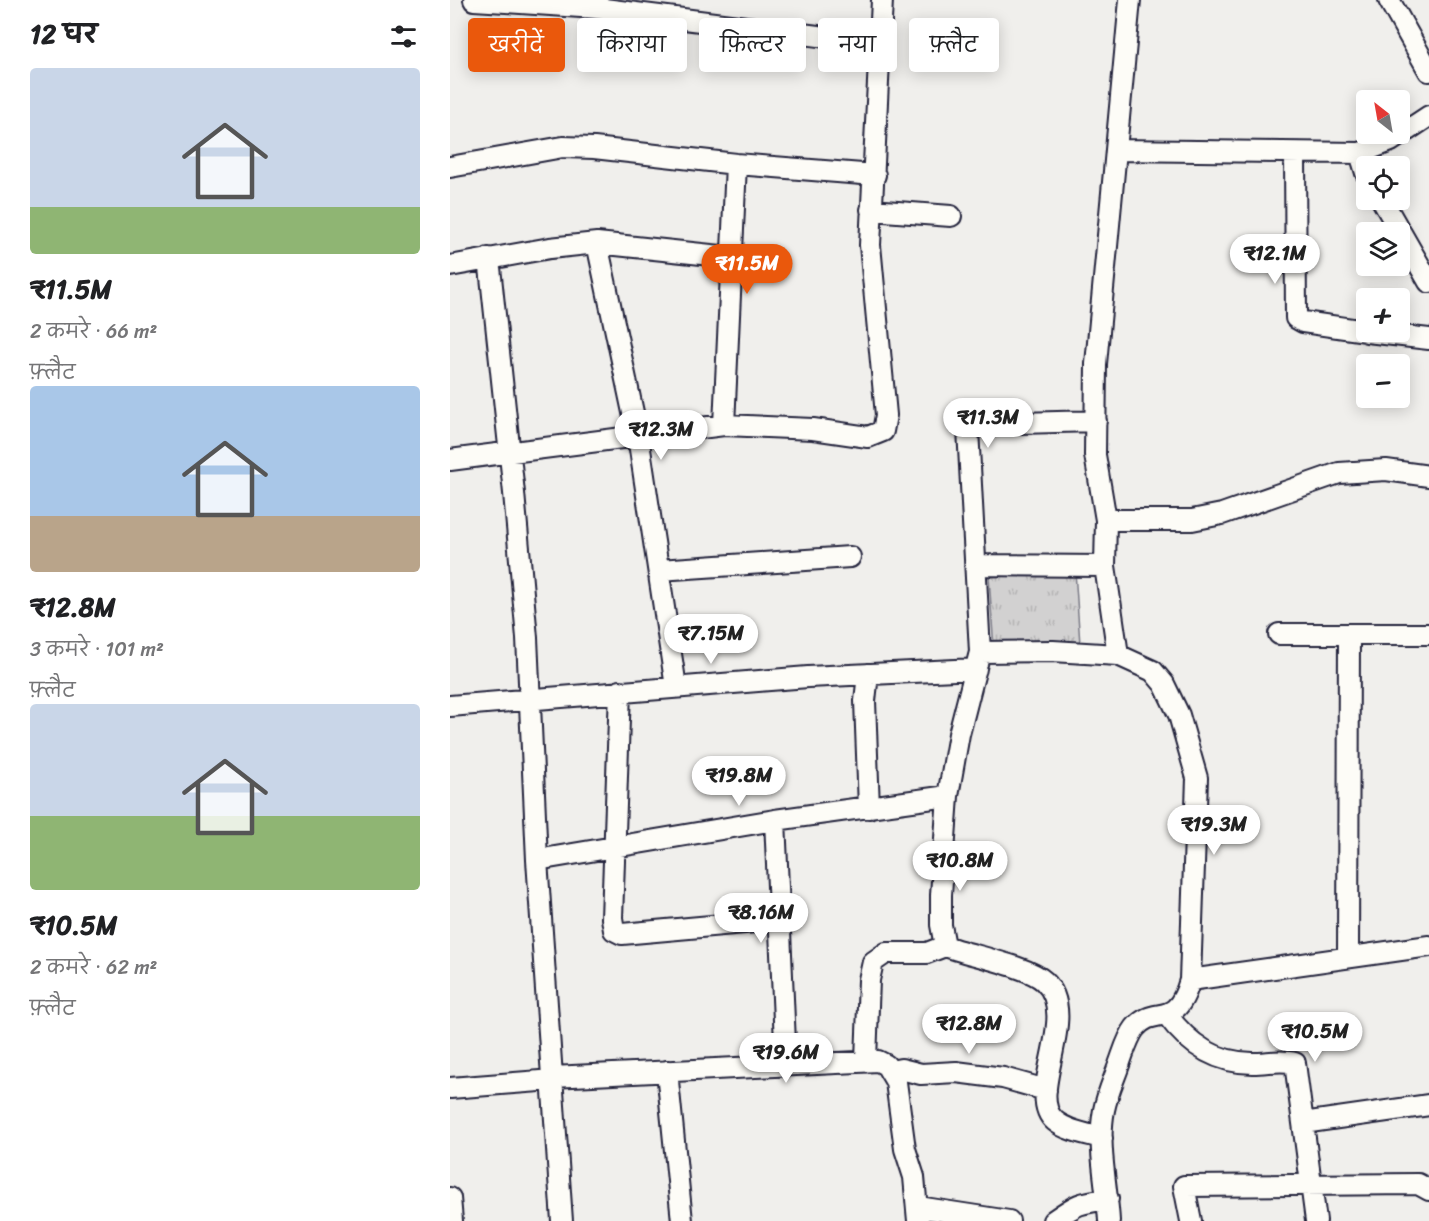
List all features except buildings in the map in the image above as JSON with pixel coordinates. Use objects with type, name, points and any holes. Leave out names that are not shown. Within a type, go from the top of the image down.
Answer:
[{"type":"street","points":[[474,0],[596,8],[818,36]]},
{"type":"street","points":[[882,0],[882,18]]},
{"type":"street","points":[[1118,655],[1105,566],[1106,520],[1095,455],[1096,364],[1130,0]]},
{"type":"street","points":[[1389,0],[1429,71]]},
{"type":"street","points":[[450,460],[724,425],[813,429],[868,437],[883,431],[886,415],[872,283],[872,210],[881,72]]},
{"type":"street","points":[[1116,150],[1360,153],[1391,141],[1429,116]]},
{"type":"street","points":[[450,167],[500,156],[563,147],[875,175]]},
{"type":"street","points":[[1295,153],[1296,318],[1303,322],[1356,329]]},
{"type":"street","points":[[724,425],[736,164]]},
{"type":"street","points":[[872,210],[951,216]]},
{"type":"street","points":[[1388,210],[1429,282]]},
{"type":"street","points":[[450,266],[489,258],[597,243],[730,257]]},
{"type":"street","points":[[597,243],[638,436],[676,687]]},
{"type":"street","points":[[489,258],[527,638],[537,860],[562,1221]]},
{"type":"street","points":[[1410,337],[1429,339]]},
{"type":"street","points":[[945,946],[941,925],[941,895],[948,796],[978,661],[977,565],[968,429],[974,424],[1095,421]]},
{"type":"street","points":[[1106,520],[1192,520],[1222,514],[1340,473],[1386,471],[1429,476]]},
{"type":"street","points":[[659,570],[850,557]]},
{"type":"street","points":[[977,565],[1105,566]]},
{"type":"street","points":[[1279,634],[1429,634]]},
{"type":"street","points":[[1348,957],[1349,635]]},
{"type":"street","points":[[450,706],[620,691],[868,674],[1053,651],[1118,655],[1153,671],[1164,684],[1179,715],[1192,753],[1197,778],[1190,980],[1185,997],[1167,1015],[1148,1019],[1136,1027],[1104,1110],[1102,1138],[1109,1221]]},
{"type":"street","points":[[868,674],[865,701],[869,808]]},
{"type":"street","points":[[620,691],[612,918],[614,930],[622,934],[778,920]]},
{"type":"street","points":[[537,860],[776,820],[948,796]]},
{"type":"street","points":[[776,820],[778,920],[786,1065]]},
{"type":"street","points":[[866,1060],[869,980],[873,962],[886,953],[927,953],[945,946],[1029,972],[1045,982],[1056,999],[1057,1026],[1046,1090],[1046,1110],[1054,1121],[1066,1128],[1102,1138]]},
{"type":"street","points":[[1190,980],[1429,946]]},
{"type":"street","points":[[1167,1015],[1178,1030],[1208,1054],[1231,1061],[1285,1060],[1295,1063],[1316,1221]]},
{"type":"street","points":[[450,1088],[552,1078],[878,1061],[891,1071],[918,1214],[1009,1221]]},
{"type":"street","points":[[891,1071],[901,1069],[921,1074],[956,1072],[1003,1078],[1046,1090]]},
{"type":"street","points":[[666,1071],[682,1221]]},
{"type":"street","points":[[1303,1123],[1429,1105]]},
{"type":"street","points":[[1191,1221],[1184,1186],[1418,1184],[1429,1190]]},
{"type":"street","points":[[450,1198],[452,1221]]},
{"type":"street","points":[[1053,1221],[1070,1207],[1081,1202],[1108,1199]]},
{"type":"green space","points":[[1075,571],[1080,644],[994,650],[989,577]]}]
